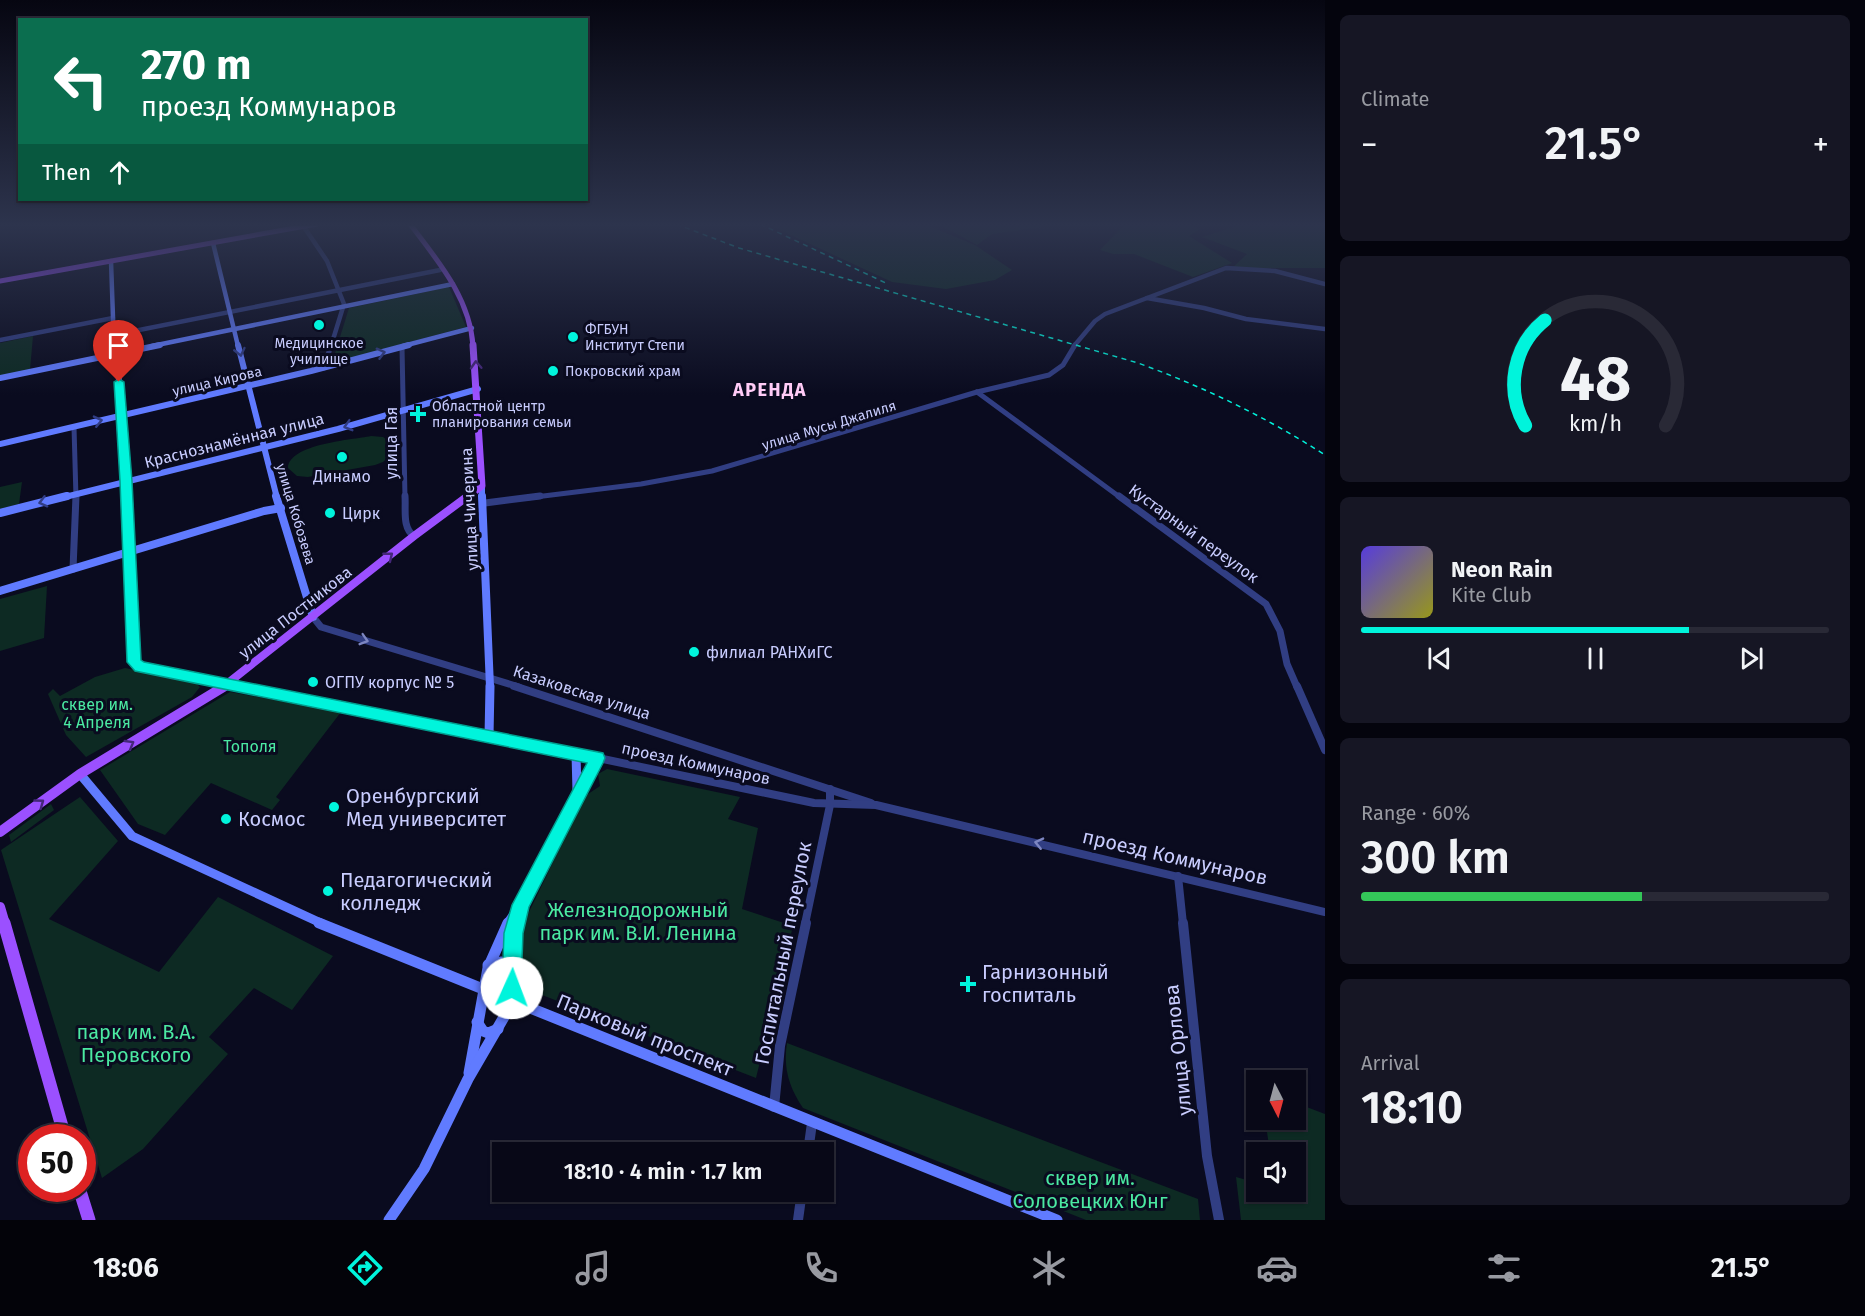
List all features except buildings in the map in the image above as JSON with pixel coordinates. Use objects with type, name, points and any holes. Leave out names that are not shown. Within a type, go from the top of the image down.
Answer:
[{"type":"main road","points":[[112,281],[126,481],[134,662],[140,667],[228,684]]},
{"type":"main road","name":"улица Кобозева","points":[[222,281],[263,447],[313,617]]},
{"type":"main road","name":"улица Чичерина","points":[[451,281],[472,328],[485,503],[490,678],[489,736]]},
{"type":"main road","points":[[0,378],[453,284]]},
{"type":"main road","name":"улица Кирова","points":[[0,444],[324,368],[472,328]]},
{"type":"main road","name":"Краснознамённая улица","points":[[0,513],[263,447],[477,389]]},
{"type":"main road","name":"улица Постникова","points":[[0,832],[80,774],[228,684],[414,536],[482,486]]},
{"type":"main road","points":[[0,591],[264,511],[281,508]]},
{"type":"main road","name":"проезд Коммунаров","points":[[489,736],[597,758]]},
{"type":"main road","points":[[576,753],[577,793]]},
{"type":"main road","points":[[468,1079],[481,991],[488,965],[577,793],[587,781],[597,758]]},
{"type":"main road","name":"Парковый проспект","points":[[80,774],[126,831],[139,840],[350,937],[1057,1220]]},
{"type":"main road","points":[[389,1220],[410,1191],[438,1143],[468,1079],[498,1029],[510,1002],[513,933],[521,905]]},
{"type":"main road","points":[[0,907],[61,1124]]},
{"type":"main road","points":[[488,965],[497,961],[502,962],[512,972]]},
{"type":"main road","points":[[477,1021],[479,1027],[488,1033],[498,1029]]},
{"type":"main road","points":[[84,1202],[88,1220]]},
{"type":"street","points":[[324,368],[344,306],[335,281]]},
{"type":"street","points":[[114,335],[386,281]]},
{"type":"street","name":"улица Мусы Джалиля","points":[[485,503],[641,484],[701,474],[977,392],[1055,372],[1063,365],[1078,340],[1095,321],[1105,314],[1192,281]]},
{"type":"street","points":[[1147,298],[1204,308],[1246,319],[1323,329]]},
{"type":"street","points":[[0,340],[113,318]]},
{"type":"street","name":"улица Гая","points":[[402,347],[406,526],[408,532],[414,536]]},
{"type":"street","name":"Кустарный переулок","points":[[977,392],[1266,604],[1280,631],[1287,664],[1325,750]]},
{"type":"street","points":[[73,569],[76,493],[74,427]]},
{"type":"street","name":"Казаковская улица","points":[[313,617],[321,627],[490,678],[830,789]]},
{"type":"street","name":"проезд Коммунаров","points":[[228,684],[489,736]]},
{"type":"street","name":"проезд Коммунаров","points":[[597,758],[830,805],[876,805]]},
{"type":"street","points":[[830,789],[830,805]]},
{"type":"street","name":"проезд Коммунаров","points":[[830,789],[876,805],[1325,912]]},
{"type":"street","name":"Госпитальный переулок","points":[[774,1107],[780,1046],[830,805]]},
{"type":"street","name":"улица Орлова","points":[[1178,876],[1207,1156],[1219,1220]]},
{"type":"street","points":[[809,1142],[812,1123]]},
{"type":"street","points":[[798,1220],[800,1202]]},
{"type":"green space","points":[[890,281],[990,281],[946,289]]},
{"type":"green space","points":[[449,287],[466,327],[332,363],[349,308]]},
{"type":"green space","points":[[33,336],[30,370],[0,376],[0,343]]},
{"type":"green space","name":"Динамо","points":[[371,436],[383,437],[395,446],[394,452],[383,462],[308,477],[297,476],[288,468],[291,460],[309,448]]},
{"type":"green space","points":[[22,482],[19,504],[0,509],[0,487]]},
{"type":"green space","points":[[47,586],[44,638],[0,651],[0,599]]},
{"type":"green space","name":"сквер им. 4 Апреля","points":[[125,668],[195,682],[200,687],[192,697],[86,757],[66,735],[48,694],[53,689],[60,696],[95,677]]},
{"type":"green space","name":"Тополя","points":[[230,692],[341,712],[276,797],[280,800],[272,810],[211,783],[165,835],[138,824],[100,770]]},
{"type":"green space","name":"Железнодорожный парк им. В.И. Ленина","points":[[607,769],[740,797],[728,819],[758,828],[742,909],[793,926],[756,1078],[524,988],[520,953],[526,918],[585,796],[600,786],[598,774]]},
{"type":"green space","name":"парк им. В.А. Перовского","points":[[80,797],[118,841],[49,919],[159,972],[218,897],[333,956],[292,1010],[254,988],[209,1037],[228,1054],[143,1149],[102,1178],[96,1159],[96,1124],[85,1124],[1,850]]},
{"type":"green space","points":[[51,804],[54,810],[11,842],[9,835]]},
{"type":"green space","name":"сквер им. Соловецких Юнг","points":[[787,1043],[1198,1199],[1200,1220],[1086,1220],[803,1108],[788,1077]]},
{"type":"green space","points":[[1306,1107],[1325,1114],[1325,1220],[1241,1220],[1236,1177],[1246,1180],[1246,1202],[1306,1202],[1306,1142],[1268,1142],[1267,1130],[1306,1130]]},
{"type":"railway","points":[[853,281],[1138,363],[1234,404],[1325,455]]},
{"type":"railway","points":[[881,281],[888,284]]},
{"type":"place","name":"Медицинское училище","points":[[319,325]]},
{"type":"place","name":"ФГБУН Институт Степи","points":[[573,337]]},
{"type":"place","name":"Покровский храм","points":[[553,371]]},
{"type":"place","name":"Областной центр планирования семьи","points":[[418,414]]},
{"type":"place","name":"Динамо","points":[[342,457]]},
{"type":"place","name":"Цирк","points":[[330,513]]},
{"type":"place","name":"филиал РАНХиГС","points":[[694,652]]},
{"type":"place","name":"ОГПУ корпус № 5","points":[[313,682]]},
{"type":"place","name":"Оренбургский Мед университет","points":[[334,807]]},
{"type":"place","name":"Космос","points":[[226,819]]},
{"type":"place","name":"Педагогический колледж","points":[[328,891]]},
{"type":"place","name":"Гарнизонный госпиталь","points":[[968,984]]},
{"type":"district","name":"АРЕНДА","points":[[770,390]]},
{"type":"route","points":[[119,382],[134,662],[140,667],[597,758],[587,781],[577,793],[515,921],[512,988]]}]
